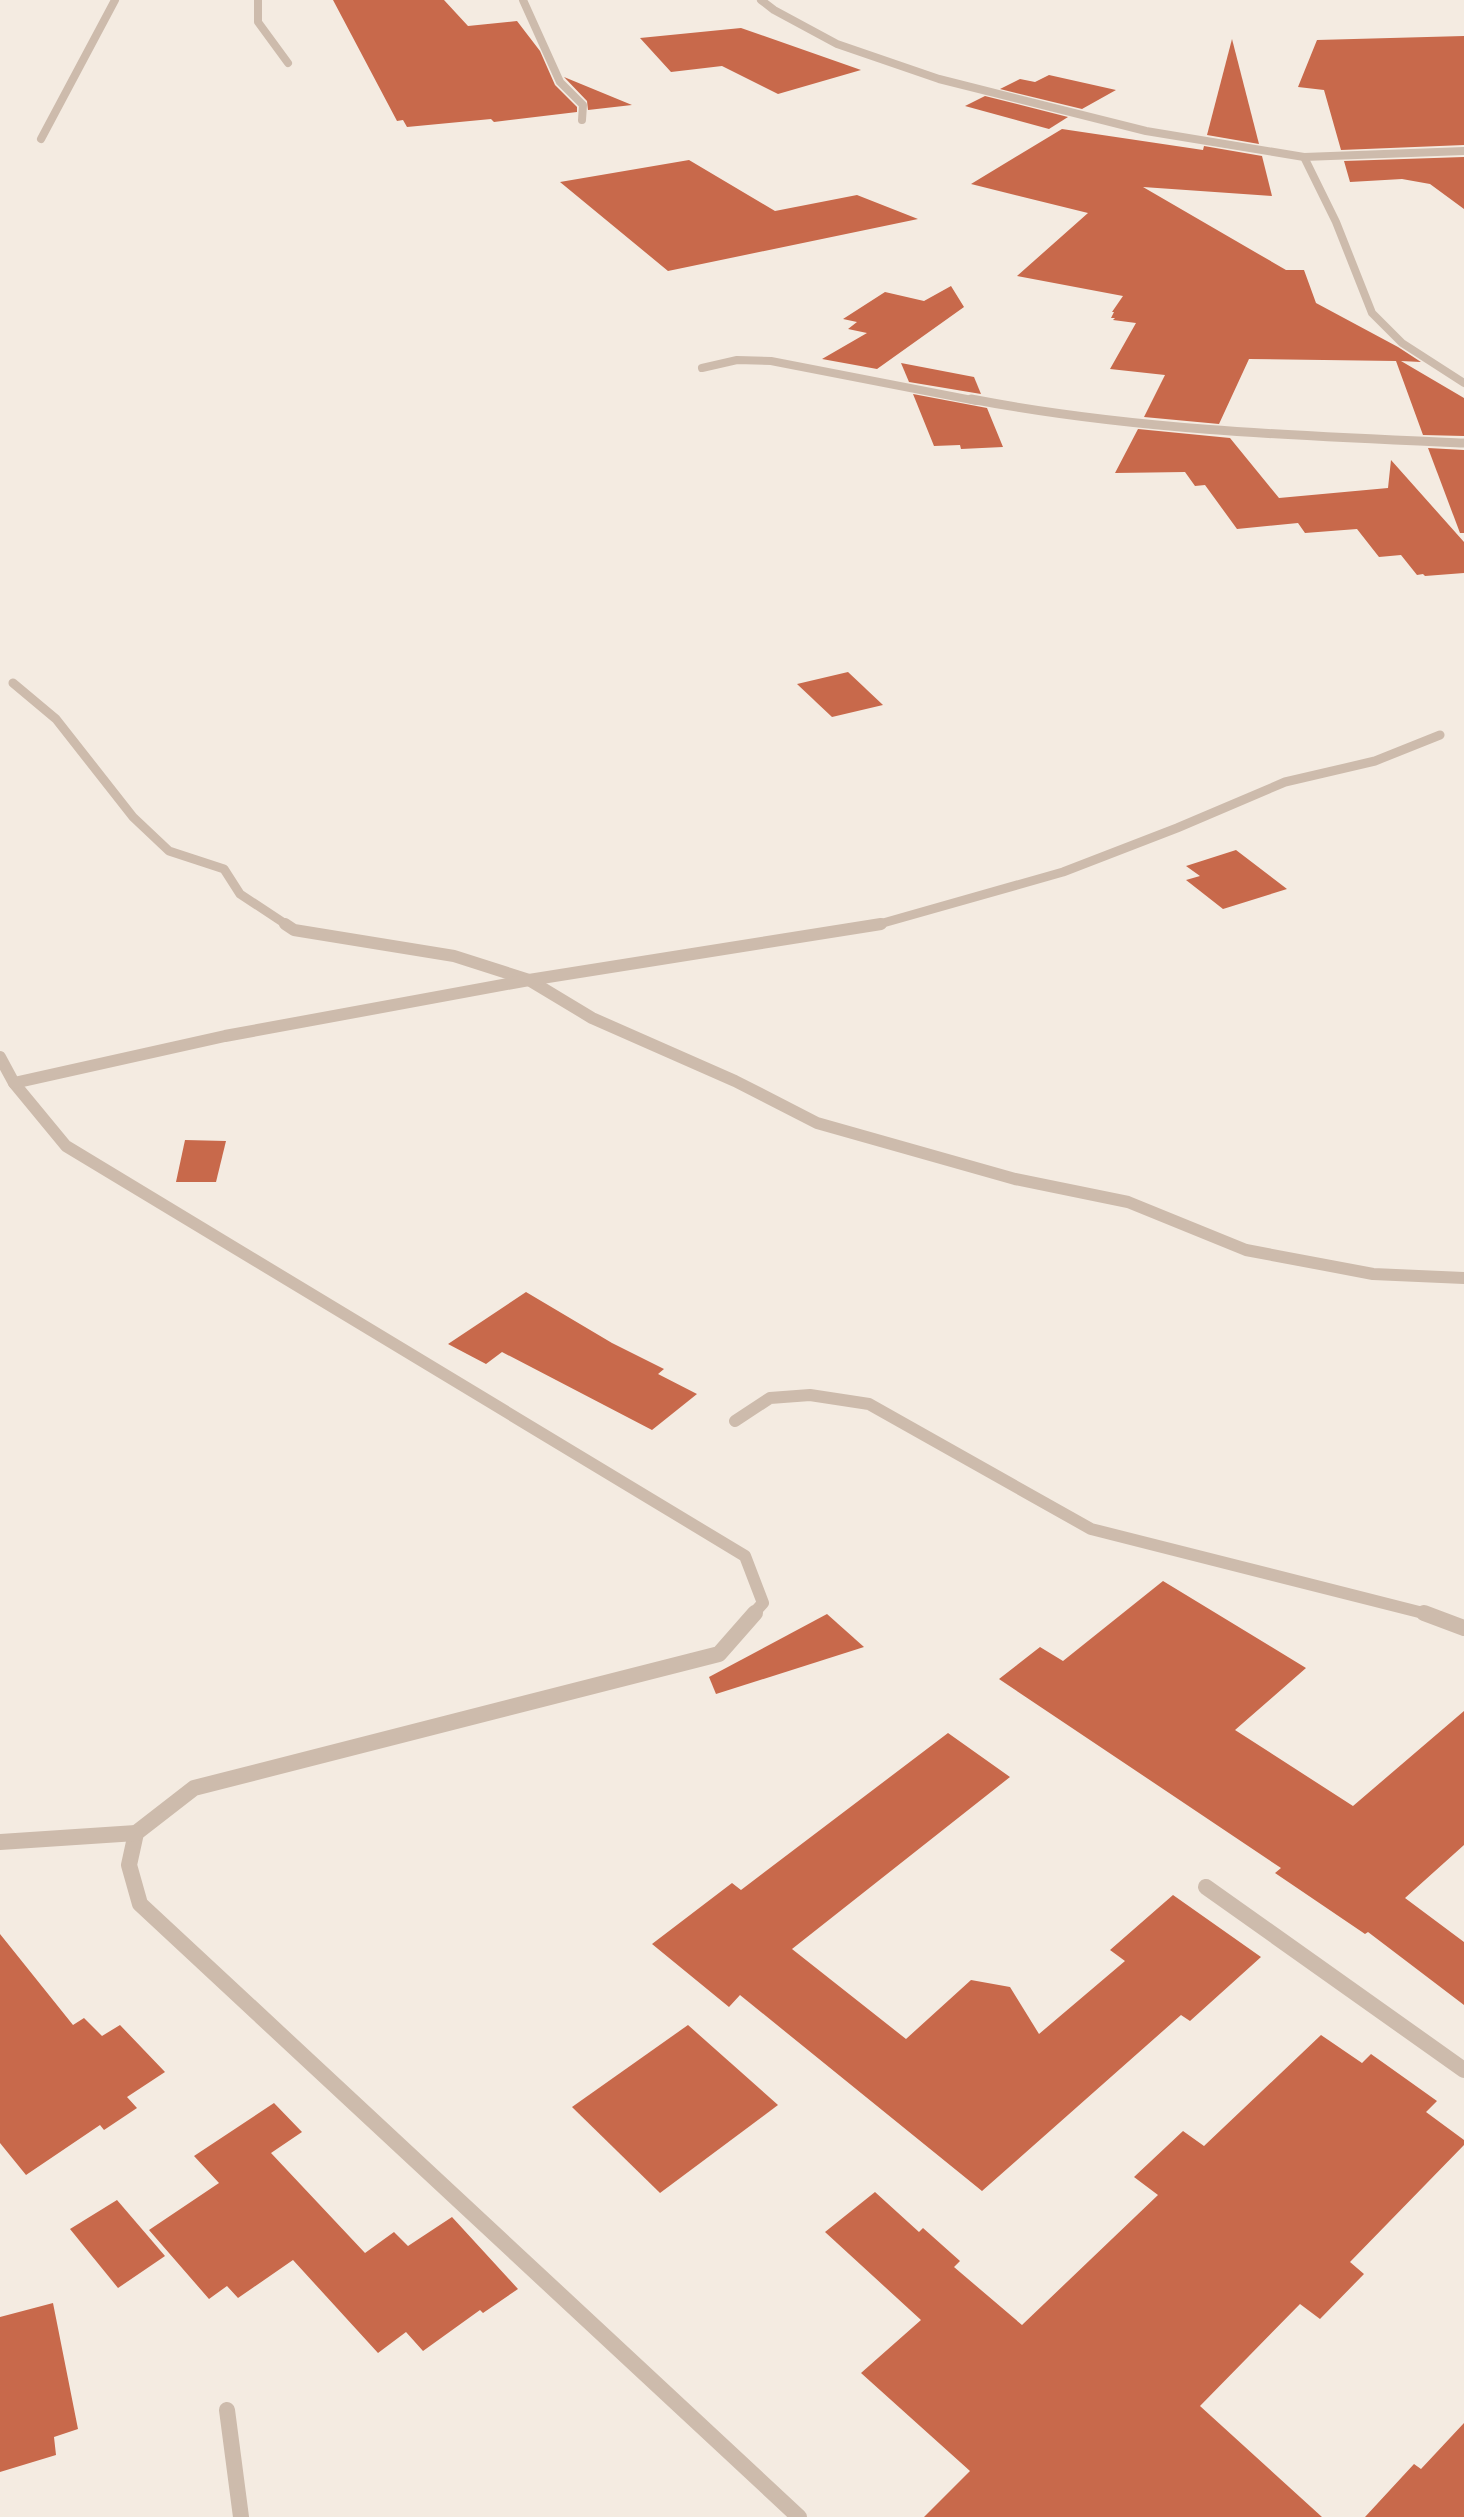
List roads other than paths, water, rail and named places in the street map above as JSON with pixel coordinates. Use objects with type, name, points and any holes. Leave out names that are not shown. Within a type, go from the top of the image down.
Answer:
[{"type":"street","points":[[41,139],[115,0]]},
{"type":"street","points":[[258,0],[258,22],[288,63]]},
{"type":"street","points":[[523,0],[560,82],[584,106],[582,120]]},
{"type":"street","points":[[761,0],[774,10],[837,44],[939,79],[1146,130],[1304,157],[1464,151]]},
{"type":"street","points":[[1304,157],[1336,222],[1372,313],[1397,340],[1464,383]]},
{"type":"street","points":[[702,368],[738,360],[771,361],[1011,407],[1105,420],[1300,436],[1464,442]]},
{"type":"street","points":[[13,683],[56,719],[133,817],[169,851],[224,869],[240,894],[294,930],[454,956],[529,980],[592,1018],[735,1081],[817,1123],[1015,1179],[1128,1202],[1246,1250],[1373,1274],[1464,1278]]},
{"type":"street","points":[[14,1083],[226,1036],[529,980],[878,925],[1064,872],[1178,828],[1285,782],[1375,761],[1440,735]]},
{"type":"street","points":[[0,1057],[14,1083],[66,1146],[745,1556],[763,1603],[720,1654],[194,1788],[136,1833],[0,1842]]},
{"type":"street","points":[[735,1421],[770,1398],[810,1395],[869,1404],[1090,1529],[1417,1610],[1464,1628]]},
{"type":"street","points":[[136,1833],[129,1865],[140,1904],[798,2517]]},
{"type":"street","points":[[1206,1887],[1464,2070]]},
{"type":"street","points":[[228,2410],[241,2517]]}]
